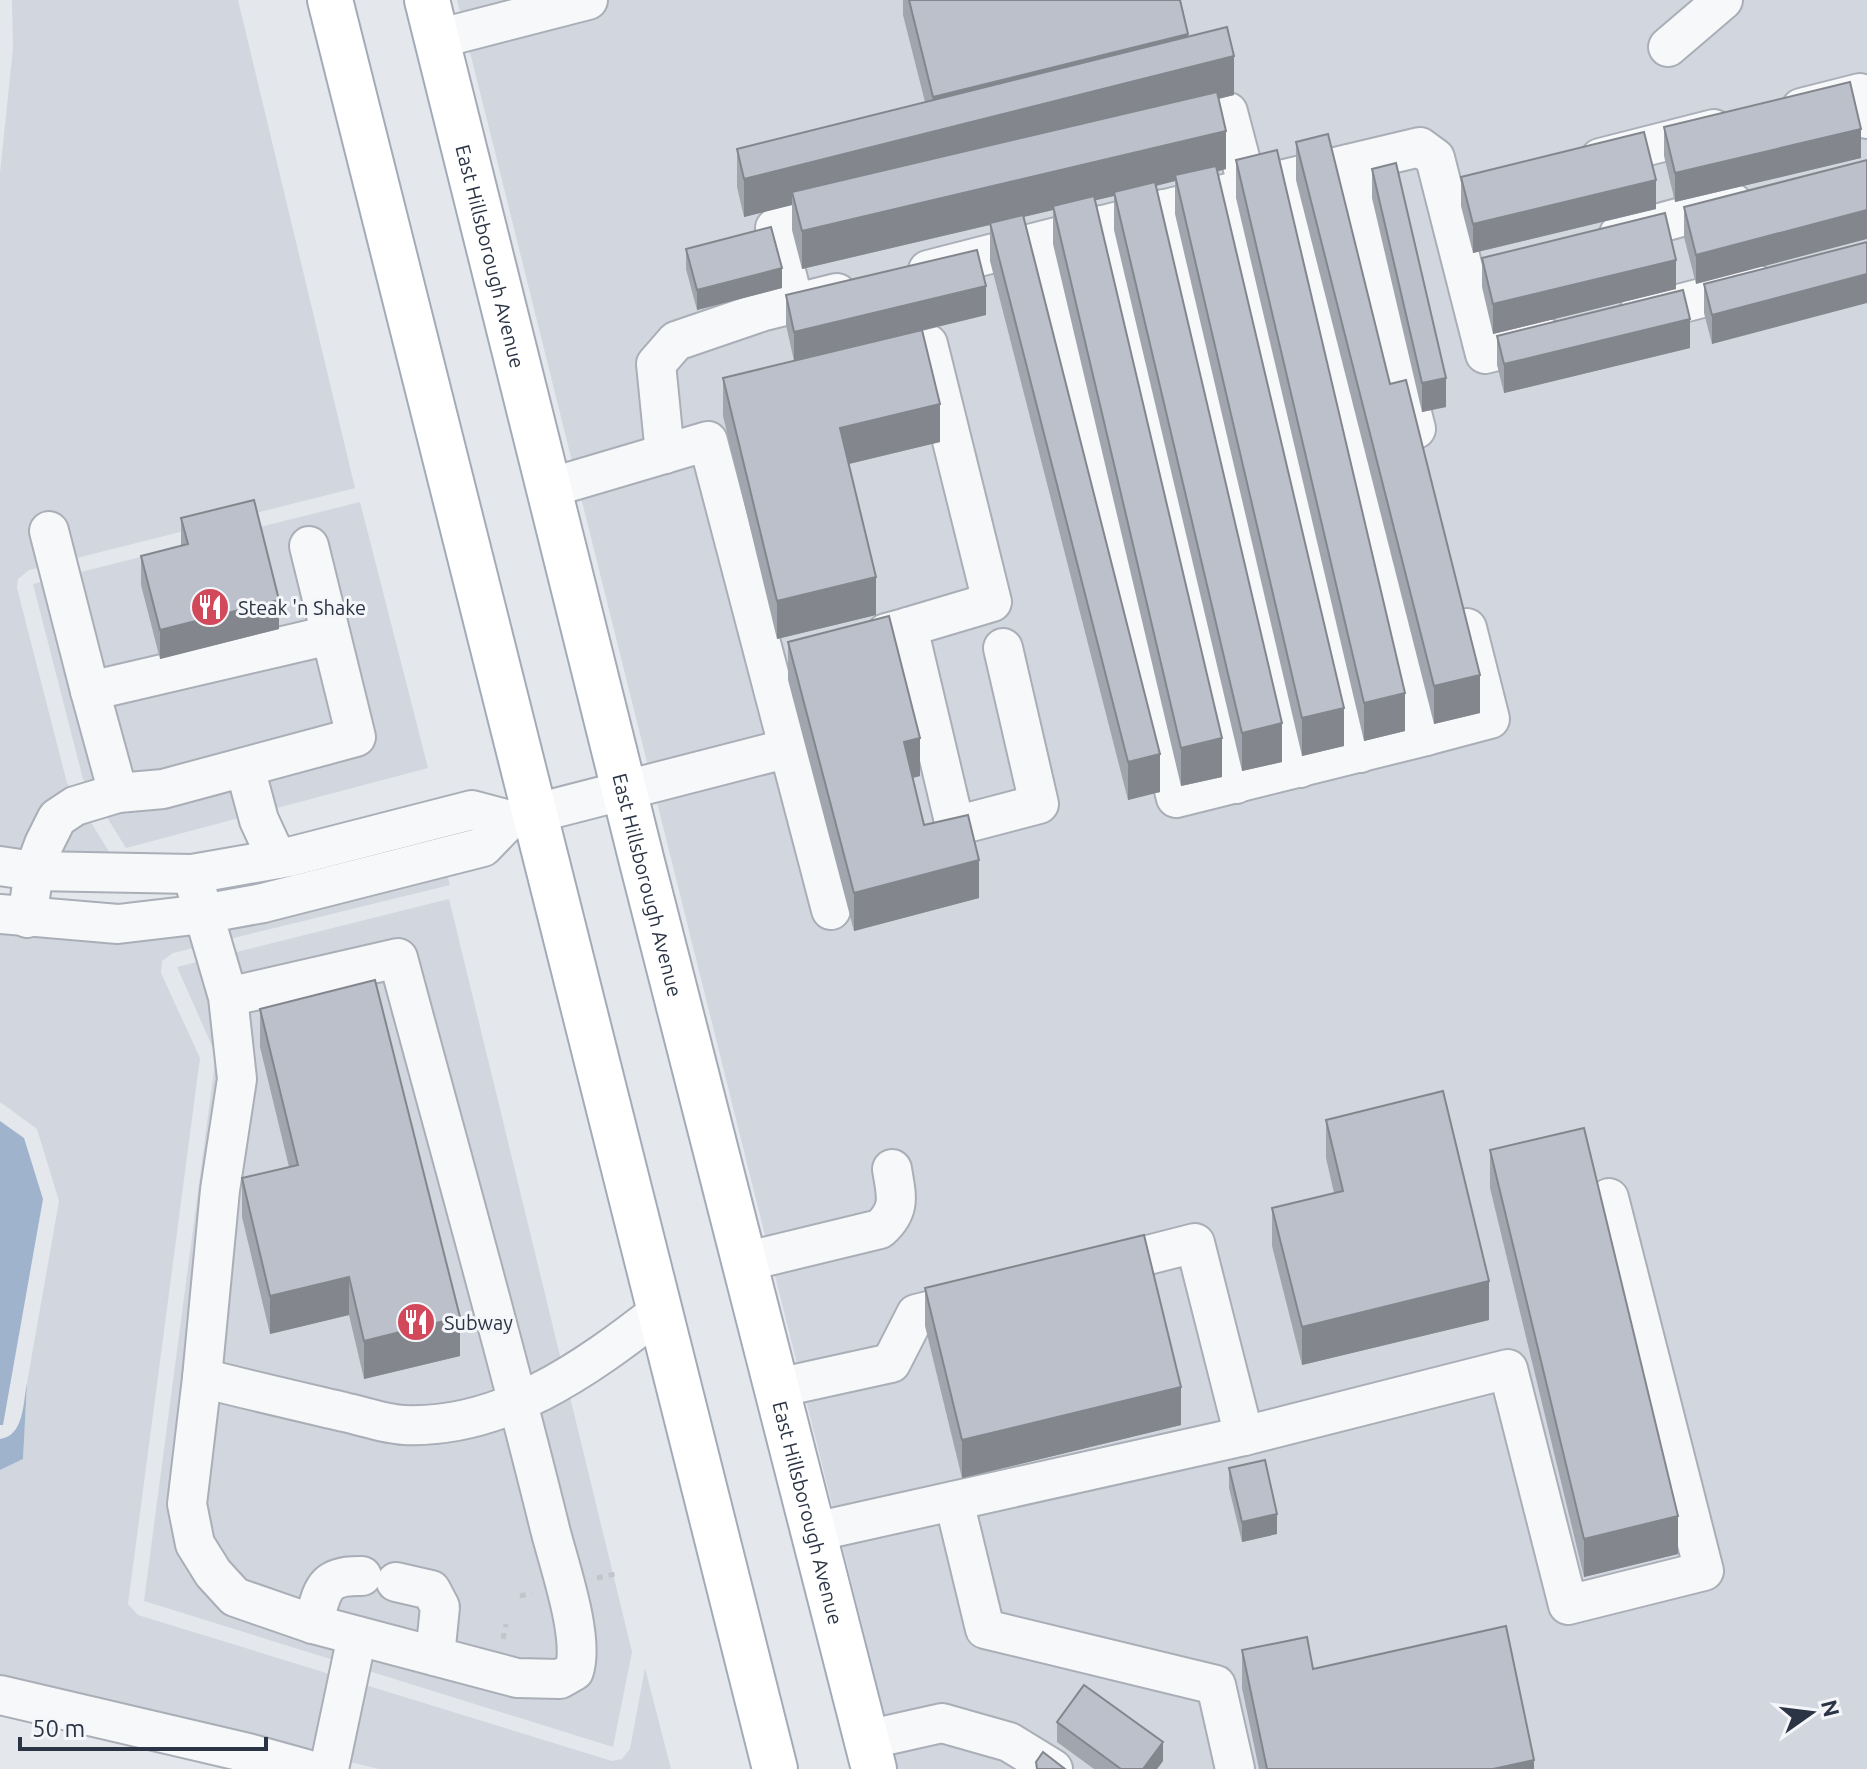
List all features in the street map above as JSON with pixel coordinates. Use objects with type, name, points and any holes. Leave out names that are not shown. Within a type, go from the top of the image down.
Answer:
[{"type":"main road","points":[[330,0],[522,817],[660,1311],[775,1769]]},
{"type":"main road","name":"East Hillsborough Avenue","points":[[432,19],[870,1754]]},
{"type":"street","points":[[432,19],[588,0]]},
{"type":"street","points":[[1668,47],[1719,2]]},
{"type":"street","points":[[1568,165],[1860,93],[1867,119]]},
{"type":"street","points":[[1137,135],[1228,112],[1235,192],[1360,753]]},
{"type":"street","points":[[665,454],[656,364],[676,341],[794,303],[1420,147],[1435,158],[1461,192],[1480,270],[1485,354],[1791,274]]},
{"type":"street","points":[[1349,164],[1424,457]]},
{"type":"street","points":[[1287,179],[1426,736]]},
{"type":"street","points":[[1589,242],[1759,196]]},
{"type":"street","points":[[794,303],[775,228],[880,201]]},
{"type":"street","points":[[1164,209],[1300,768]]},
{"type":"street","points":[[1103,225],[1236,784]]},
{"type":"street","points":[[1035,243],[1176,798],[1490,719],[1459,595]]},
{"type":"street","points":[[838,366],[928,344],[992,602],[852,642]]},
{"type":"street","points":[[549,488],[708,441],[729,405]]},
{"type":"street","points":[[708,441],[781,661],[789,748],[831,910]]},
{"type":"street","points":[[49,531],[118,793]]},
{"type":"street","points":[[309,546],[356,737],[163,789],[118,793],[75,806],[57,818],[44,844],[17,868],[13,916],[118,924],[263,903],[483,847],[522,817]]},
{"type":"street","points":[[908,627],[955,826],[1039,804],[1003,648]]},
{"type":"street","points":[[90,691],[330,635]]},
{"type":"street","points":[[17,868],[192,874],[277,859],[472,810],[522,817],[789,748]]},
{"type":"street","points":[[245,768],[259,820],[277,859]]},
{"type":"street","points":[[192,874],[228,997],[237,1079],[220,1190],[187,1504],[195,1544],[213,1573],[235,1597],[313,1624],[517,1678],[560,1679],[574,1671],[579,1657],[570,1609],[398,958],[228,997]]},
{"type":"street","points":[[744,1262],[880,1229],[892,1218],[897,1204],[892,1169]]},
{"type":"street","points":[[814,1532],[1244,1436],[1508,1369],[1568,1605],[1704,1571],[1609,1198]]},
{"type":"street","points":[[1063,1277],[1195,1243],[1244,1436]]},
{"type":"street","points":[[777,1388],[891,1363],[916,1314],[1004,1292]]},
{"type":"street","points":[[202,1378],[402,1425],[481,1417],[517,1403],[597,1360],[660,1311]]},
{"type":"street","points":[[954,1501],[985,1629],[1216,1685],[1235,1769]]},
{"type":"street","points":[[313,1624],[324,1588],[340,1575],[431,1590],[440,1607],[435,1656]]},
{"type":"street","points":[[329,1769],[357,1636]]},
{"type":"street","points":[[0,1695],[306,1769]]},
{"type":"street","points":[[870,1754],[942,1723],[1009,1742],[1053,1769]]},
{"type":"shaded area","points":[[12,0],[238,0],[355,488],[29,570],[18,579],[17,588],[67,783],[111,855],[37,854],[0,849],[0,173],[13,48]]},
{"type":"shaded area","points":[[457,0],[1867,0],[1867,1769],[898,1769]]},
{"type":"shaded area","points":[[360,502],[428,768],[126,848],[83,779],[33,584]]},
{"type":"shaded area","points":[[447,874],[450,885],[173,953],[162,961],[161,973],[200,1058],[128,1604],[138,1615],[612,1761],[622,1759],[630,1749],[645,1668],[671,1769],[379,1769],[0,1679],[0,1470],[23,1459],[27,1383],[59,1201],[37,1129],[0,1102],[0,932]]},
{"type":"shaded area","points":[[449,899],[632,1652],[613,1747],[144,1601],[216,1055],[177,967]]},
{"type":"water","points":[[0,1121],[24,1138],[43,1199],[3,1425],[0,1425]]},
{"type":"water","points":[[27,1383],[23,1459],[0,1470],[0,1439],[8,1437],[18,1425]]},
{"type":"building","points":[[909,0],[1180,0],[1188,34],[933,97]]},
{"type":"building","points":[[1227,27],[1234,56],[744,179],[737,149]]},
{"type":"building","points":[[1850,82],[1861,129],[1675,173],[1664,127]]},
{"type":"building","points":[[1217,92],[1226,131],[802,231],[792,192]]},
{"type":"building","points":[[1644,132],[1656,180],[1473,224],[1461,177]]},
{"type":"building","points":[[1328,134],[1390,384],[1406,380],[1480,675],[1434,686],[1296,142]]},
{"type":"building","points":[[1277,150],[1405,693],[1364,703],[1236,160]]},
{"type":"building","points":[[1867,160],[1867,210],[1696,255],[1684,207]]},
{"type":"building","points":[[1396,163],[1446,378],[1422,383],[1372,169]]},
{"type":"building","points":[[1216,166],[1344,708],[1302,718],[1175,175]]},
{"type":"building","points":[[1155,182],[1282,723],[1242,733],[1114,192]]},
{"type":"building","points":[[1094,196],[1222,738],[1181,748],[1053,206]]},
{"type":"building","points":[[1665,213],[1676,260],[1493,304],[1482,258]]},
{"type":"building","points":[[1023,215],[1160,754],[1128,762],[990,223]]},
{"type":"building","points":[[771,227],[782,268],[697,290],[686,249]]},
{"type":"building","points":[[1867,242],[1867,274],[1712,315],[1704,284]]},
{"type":"building","points":[[977,250],[986,286],[794,332],[786,295]]},
{"type":"building","points":[[1683,290],[1690,319],[1504,364],[1497,336]]},
{"type":"building","points":[[922,330],[940,404],[840,428],[876,577],[777,601],[723,378]]},
{"type":"building","name":"Steak 'n Shake","points":[[254,500],[279,600],[160,630],[141,556],[188,544],[181,518]]},
{"type":"building","points":[[889,616],[920,738],[904,742],[924,825],[968,815],[979,860],[854,893],[788,642]]},
{"type":"building","points":[[375,980],[460,1317],[364,1341],[349,1277],[270,1296],[242,1178],[298,1165],[260,1009]]},
{"type":"building","points":[[1443,1091],[1489,1281],[1302,1327],[1272,1208],[1343,1191],[1326,1120]]},
{"type":"building","points":[[1584,1128],[1678,1516],[1584,1539],[1490,1150]]},
{"type":"building","points":[[1144,1235],[1181,1387],[962,1440],[925,1288]]},
{"type":"building","points":[[1265,1460],[1277,1514],[1242,1522],[1229,1468]]},
{"type":"building","points":[[1506,1626],[1534,1760],[1493,1769],[1267,1769],[1242,1650],[1307,1637],[1313,1669]]},
{"type":"building","points":[[1084,1685],[1163,1742],[1143,1769],[1121,1769],[1057,1722]]},
{"type":"building","points":[[1043,1752],[1065,1769],[1037,1769],[1036,1762]]},
{"type":"place","name":"Steak 'n Shake","points":[[210,607]]},
{"type":"place","name":"Subway","points":[[416,1322]]}]
